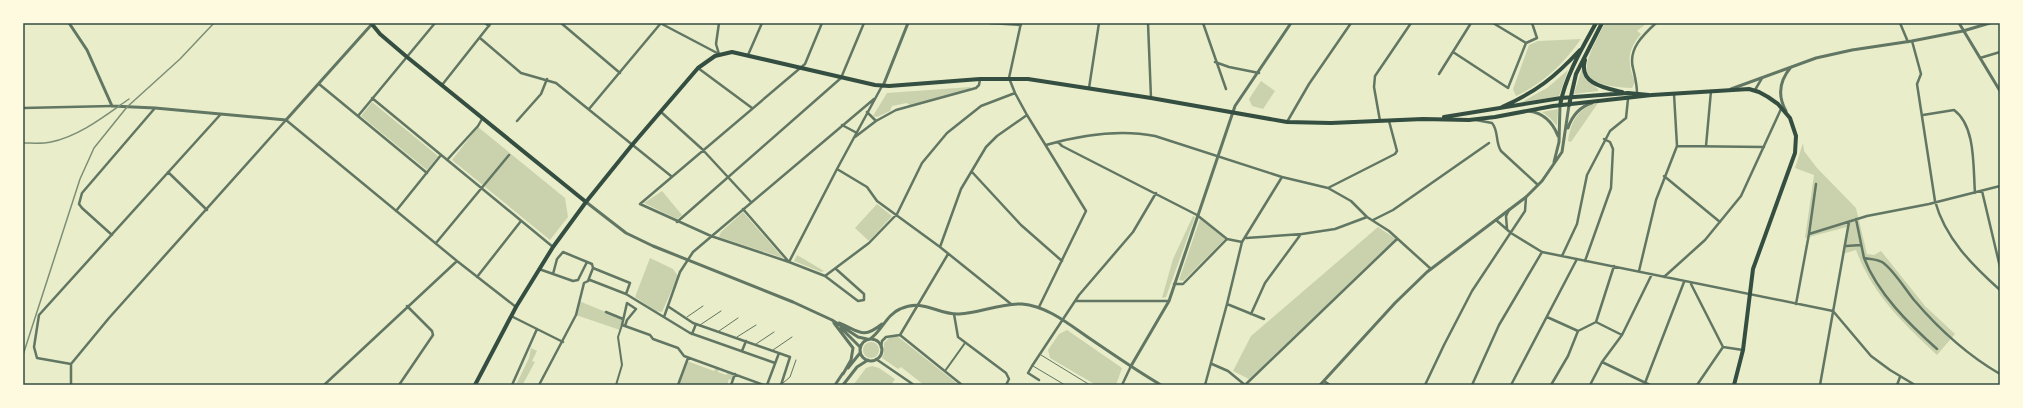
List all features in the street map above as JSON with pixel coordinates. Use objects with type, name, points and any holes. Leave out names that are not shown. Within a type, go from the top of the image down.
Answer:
[{"type":"main road","points":[[372,23],[380,34],[407,57],[586,202]]},
{"type":"main road","points":[[1560,105],[1567,80],[1580,50],[1596,23]]},
{"type":"main road","points":[[1569,105],[1576,74],[1602,23]]},
{"type":"main road","points":[[1496,109],[1530,94],[1549,81],[1580,50]]},
{"type":"main road","points":[[475,385],[516,306],[553,247],[586,202],[632,145],[698,68],[705,62],[720,54],[732,52],[841,78],[883,86],[980,79],[1028,79],[1151,98],[1288,122],[1331,123],[1423,119],[1469,120],[1560,105],[1652,95],[1725,90],[1755,90],[1764,94],[1782,108],[1790,118],[1796,136],[1795,153],[1753,269],[1743,350],[1734,385]]},
{"type":"main road","points":[[1586,54],[1584,69],[1589,80],[1600,87],[1628,93]]},
{"type":"main road","points":[[1423,119],[1561,98],[1628,93],[1652,95]]},
{"type":"street","points":[[68,23],[87,50],[112,106]]},
{"type":"street","points":[[71,385],[71,364],[109,318],[207,210],[372,23]]},
{"type":"street","points":[[358,116],[435,23]]},
{"type":"street","points":[[485,23],[489,26]]},
{"type":"street","points":[[442,85],[491,23]]},
{"type":"street","points":[[562,23],[620,73]]},
{"type":"street","points":[[589,109],[661,23],[720,54]]},
{"type":"street","points":[[719,23],[716,44],[720,54]]},
{"type":"street","points":[[748,55],[762,23]]},
{"type":"street","points":[[822,23],[805,64],[702,149],[640,204],[677,222],[711,236],[790,262],[825,276],[858,301],[864,300],[864,294],[836,270]]},
{"type":"street","points":[[677,222],[841,78],[864,23]]},
{"type":"street","points":[[790,262],[867,112],[883,86],[908,23]]},
{"type":"street","points":[[989,23],[1021,24],[1009,78],[1027,115],[1086,211],[1040,307]]},
{"type":"street","points":[[1089,88],[1099,23]]},
{"type":"street","points":[[1148,23],[1151,98]]},
{"type":"street","points":[[1203,23],[1215,62],[1226,89]]},
{"type":"street","points":[[1122,385],[1131,366],[1168,301],[1199,216],[1235,106],[1259,73],[1291,23]]},
{"type":"street","points":[[1288,122],[1309,84],[1351,23]]},
{"type":"street","points":[[1380,120],[1374,87],[1375,76],[1411,23]]},
{"type":"street","points":[[1439,74],[1471,23]]},
{"type":"street","points":[[1493,23],[1526,43]]},
{"type":"street","points":[[1453,52],[1508,88],[1526,43],[1537,38],[1532,23]]},
{"type":"street","points":[[1637,93],[1638,83],[1632,62],[1633,52],[1642,37],[1656,23]]},
{"type":"street","points":[[1900,23],[1908,42]]},
{"type":"street","points":[[1959,23],[2000,91]]},
{"type":"street","points":[[1725,90],[1792,66],[1852,50],[1908,42],[1963,31],[1990,23]]},
{"type":"street","points":[[480,38],[521,73],[547,79],[556,83],[671,176]]},
{"type":"street","points":[[1912,41],[1921,74],[1917,84],[1923,115],[1935,201],[1939,214],[1949,235],[1976,268],[2000,290]]},
{"type":"street","points":[[1980,58],[2000,52]]},
{"type":"street","points":[[1215,62],[1229,67],[1259,73]]},
{"type":"street","points":[[1790,118],[1782,102],[1780,88],[1784,76],[1792,66]]},
{"type":"street","points":[[698,68],[752,108]]},
{"type":"street","points":[[1755,90],[1762,78]]},
{"type":"street","points":[[517,121],[541,94],[547,79]]},
{"type":"street","points":[[853,139],[876,121],[896,110],[976,88],[979,85],[980,79]]},
{"type":"street","points":[[319,84],[427,173]]},
{"type":"street","points":[[1706,146],[1711,91]]},
{"type":"street","points":[[825,276],[836,270],[869,244],[897,214],[922,163],[947,132],[968,114],[981,106],[1015,93]]},
{"type":"street","points":[[1639,271],[1647,235],[1664,176],[1677,146],[1674,94]]},
{"type":"street","points":[[372,98],[553,247]]},
{"type":"street","points":[[1562,256],[1577,224],[1588,175],[1604,139],[1611,129],[1626,118],[1628,98]]},
{"type":"street","points":[[664,318],[680,272],[693,252],[874,99]]},
{"type":"street","points":[[1320,385],[1395,303],[1431,269],[1526,197],[1538,185],[1562,154],[1571,119],[1578,111],[1589,103],[1598,101]]},
{"type":"street","points":[[1554,164],[1559,138],[1560,105]]},
{"type":"street","points":[[1566,136],[1569,105]]},
{"type":"street","points":[[23,108],[112,106],[155,108],[286,120],[457,261],[516,306]]},
{"type":"street","points":[[112,235],[82,208],[80,204],[82,192],[155,108]]},
{"type":"street","points":[[1664,277],[1705,240],[1741,196],[1782,108]]},
{"type":"street","points":[[1923,115],[1954,110],[1961,115],[1969,132],[1975,193]]},
{"type":"street","points":[[1526,111],[1534,112],[1547,119],[1553,126],[1559,138]]},
{"type":"street","points":[[661,112],[702,149],[751,202]]},
{"type":"street","points":[[867,112],[876,121]]},
{"type":"street","points":[[71,364],[37,358],[34,347],[39,315],[220,115]]},
{"type":"street","points":[[940,247],[961,189],[989,143],[1027,115]]},
{"type":"street","points":[[447,160],[482,119]]},
{"type":"street","points":[[1328,188],[1395,154],[1397,151],[1389,120]]},
{"type":"street","points":[[1469,120],[1492,123],[1496,130],[1498,146],[1506,157],[1538,185]]},
{"type":"street","points":[[842,125],[857,133]]},
{"type":"street","points":[[1046,145],[1116,132],[1135,132],[1155,136],[1282,177],[1328,188],[1351,201],[1367,217],[1382,226],[1431,269]]},
{"type":"street","points":[[1585,261],[1611,188],[1613,149],[1610,142],[1604,139]]},
{"type":"street","points":[[1058,142],[1062,146],[1199,216],[1227,239],[1242,242]]},
{"type":"street","points":[[1372,220],[1393,210],[1489,143]]},
{"type":"street","points":[[1677,146],[1764,147]]},
{"type":"street","points":[[396,211],[441,155]]},
{"type":"street","points":[[436,243],[509,155]]},
{"type":"street","points":[[837,169],[867,187],[877,201],[897,214],[940,247],[1011,304]]},
{"type":"street","points":[[168,172],[207,210]]},
{"type":"street","points":[[972,172],[1021,226],[1062,261]]},
{"type":"street","points":[[1664,176],[1720,222]]},
{"type":"street","points":[[1205,385],[1212,364],[1242,242],[1282,177]]},
{"type":"street","points":[[1796,304],[1810,234],[1816,184]]},
{"type":"street","points":[[1810,234],[1856,219],[1975,193],[2000,186]]},
{"type":"street","points":[[1982,191],[2000,267]]},
{"type":"street","points":[[1039,380],[1028,373],[1039,354],[1080,294],[1133,232],[1156,193]]},
{"type":"street","points":[[1425,385],[1472,291],[1525,211],[1526,197]]},
{"type":"street","points":[[586,202],[626,233],[862,334],[873,332],[896,310],[918,305],[954,314],[1011,304],[1040,307],[1161,385]]},
{"type":"street","points":[[743,209],[790,262]]},
{"type":"street","points":[[1510,209],[1506,216],[1510,232]]},
{"type":"street","points":[[1245,238],[1302,234],[1335,229],[1367,217]]},
{"type":"street","points":[[1856,219],[1864,258],[1870,272],[1899,312],[1937,349]]},
{"type":"street","points":[[1496,220],[1510,232],[1542,252],[1833,311],[1871,356],[1900,377],[1915,385]]},
{"type":"street","points":[[477,277],[521,221]]},
{"type":"street","points":[[1820,385],[1846,246],[1849,222]]},
{"type":"street","points":[[1251,314],[1265,283],[1302,234]]},
{"type":"street","points":[[1174,284],[1183,284],[1227,239]]},
{"type":"street","points":[[1212,364],[1228,371],[1244,385],[1397,239]]},
{"type":"street","points":[[1846,246],[1855,244],[1861,246]]},
{"type":"street","points":[[553,274],[557,259],[563,252],[592,264],[593,268],[630,283],[626,294]]},
{"type":"street","points":[[1472,385],[1499,325],[1542,252]]},
{"type":"street","points":[[900,335],[900,332],[948,254]]},
{"type":"street","points":[[1864,258],[1878,260],[1886,264],[1915,300],[1950,336],[1977,359],[2000,374]]},
{"type":"street","points":[[1511,385],[1577,259]]},
{"type":"street","points":[[324,385],[457,261]]},
{"type":"street","points":[[539,269],[573,281],[578,280],[587,262]]},
{"type":"street","points":[[1551,385],[1568,356],[1578,331],[1596,322],[1614,266]]},
{"type":"street","points":[[539,385],[576,315],[584,285],[593,268]]},
{"type":"street","points":[[1590,385],[1602,362],[1622,335],[1652,274]]},
{"type":"street","points":[[588,280],[626,294],[692,334],[775,363]]},
{"type":"street","points":[[1645,383],[1684,282]]},
{"type":"street","points":[[1691,283],[1723,347]]},
{"type":"street","points":[[1076,301],[1168,301]]},
{"type":"street","points":[[616,385],[622,365],[618,337],[623,326],[636,309],[627,303],[623,326]]},
{"type":"street","points":[[1227,304],[1264,320]]},
{"type":"street","points":[[399,385],[433,335],[432,331],[407,306]]},
{"type":"street","points":[[669,307],[696,324],[790,357],[781,385]]},
{"type":"street","points":[[606,312],[623,319]]},
{"type":"street","points":[[954,314],[957,335],[965,343],[1005,372],[1009,377],[1006,385]]},
{"type":"street","points":[[511,316],[563,342]]},
{"type":"street","points":[[1547,317],[1578,331]]},
{"type":"street","points":[[832,320],[858,337],[876,340],[881,347]]},
{"type":"street","points":[[832,320],[860,347]]},
{"type":"street","points":[[832,320],[853,348],[851,360],[843,374]]},
{"type":"street","points":[[868,360],[863,358],[860,353],[860,347],[863,342],[879,331],[885,322]]},
{"type":"street","points":[[1596,322],[1622,335]]},
{"type":"street","points":[[692,334],[696,324]]},
{"type":"street","points":[[623,326],[650,335],[653,339],[678,348],[684,356],[688,358],[765,385],[779,353]]},
{"type":"street","points":[[512,385],[537,329]]},
{"type":"street","points":[[876,359],[881,352],[882,341],[886,337],[900,335],[962,385]]},
{"type":"street","points":[[742,351],[746,341]]},
{"type":"street","points":[[945,371],[965,343]]},
{"type":"street","points":[[1723,347],[1743,350]]},
{"type":"street","points":[[1697,385],[1723,347]]},
{"type":"street","points":[[835,385],[860,353]]},
{"type":"street","points":[[678,385],[688,358]]},
{"type":"street","points":[[843,385],[857,367],[868,360],[876,359],[914,385]]},
{"type":"street","points":[[1602,362],[1650,385]]},
{"type":"street","points":[[731,385],[735,374]]},
{"type":"street","points":[[1897,385],[1900,377]]},
{"type":"street","points":[[1324,381],[1330,385]]},
{"type":"street","points":[[1638,385],[1640,381]]},
{"type":"lane","points":[[686,318],[702,306]]},
{"type":"lane","points":[[700,325],[721,311]]},
{"type":"lane","points":[[718,331],[738,318]]},
{"type":"lane","points":[[736,338],[756,325]]},
{"type":"lane","points":[[755,345],[774,332]]},
{"type":"lane","points":[[772,350],[792,337]]},
{"type":"lane","points":[[1039,354],[1090,385]]},
{"type":"lane","points":[[781,385],[790,377],[796,360]]},
{"type":"lane","points":[[1032,366],[1065,385]]},
{"type":"green space","points":[[1605,23],[1647,23],[1637,31],[1641,34],[1636,40],[1631,51],[1630,63],[1635,82],[1632,88],[1599,83],[1590,77],[1587,70],[1591,51]]},
{"type":"green space","points":[[1581,39],[1553,72],[1536,85],[1516,96],[1513,89],[1529,45],[1538,41]]},
{"type":"green space","points":[[1582,68],[1587,80],[1598,89],[1598,91],[1574,94]]},
{"type":"green space","points":[[1568,70],[1559,96],[1520,103],[1547,88]]},
{"type":"green space","points":[[1261,81],[1275,91],[1263,109],[1252,106],[1249,99]]},
{"type":"green space","points":[[971,87],[969,89],[911,106],[907,103],[892,106],[890,111],[877,117],[873,116],[887,93]]},
{"type":"green space","points":[[372,102],[438,156],[427,170],[361,116]]},
{"type":"green space","points":[[1598,103],[1571,142],[1568,141],[1571,127],[1577,116],[1585,108]]},
{"type":"green space","points":[[1558,109],[1557,126],[1542,112]]},
{"type":"green space","points":[[478,127],[565,198],[568,217],[550,240],[452,160]]},
{"type":"green space","points":[[1803,143],[1804,151],[1817,168],[1856,208],[1867,254],[1874,255],[1881,251],[1925,306],[1955,334],[1937,355],[1901,320],[1890,307],[1871,281],[1856,250],[1842,254],[1847,227],[1805,238],[1814,175],[1795,168]]},
{"type":"green space","points":[[662,191],[682,215],[677,219],[644,203]]},
{"type":"green space","points":[[877,204],[892,216],[869,241],[855,228]]},
{"type":"green space","points":[[743,212],[783,258],[719,237],[721,232]]},
{"type":"green space","points":[[1193,216],[1195,217],[1166,297],[1162,298],[1173,259]]},
{"type":"green space","points":[[1200,219],[1225,239],[1183,281],[1179,280]]},
{"type":"green space","points":[[1378,227],[1396,239],[1249,379],[1233,371],[1251,336]]},
{"type":"green space","points":[[797,255],[824,271],[821,272],[794,261]]},
{"type":"green space","points":[[650,258],[673,269],[678,276],[662,312],[656,311],[635,297]]},
{"type":"green space","points":[[579,301],[623,319],[620,330],[576,315]]},
{"type":"green space","points":[[1067,330],[1122,368],[1116,385],[1096,385],[1050,358],[1048,350],[1059,334]]},
{"type":"green space","points":[[897,336],[959,385],[924,385],[901,367],[898,369],[882,358],[884,353],[884,343],[889,338]]},
{"type":"green space","points":[[871,342],[877,344],[879,350],[877,356],[871,358],[865,356],[863,350],[865,344]]},
{"type":"green space","points":[[531,348],[537,351],[532,361],[535,362],[523,384],[520,383],[516,385],[529,358]]},
{"type":"green space","points":[[687,361],[714,371],[716,367],[719,369],[718,372],[726,375],[728,372],[735,374],[733,381],[729,379],[727,385],[678,385]]},
{"type":"green space","points":[[872,366],[879,368],[895,379],[891,385],[854,384],[866,368]]},
{"type":"railway","points":[[23,355],[80,179],[94,148],[127,107],[180,59],[214,23]]},
{"type":"railway","points":[[23,143],[48,143],[72,135],[102,118],[129,99]]}]
